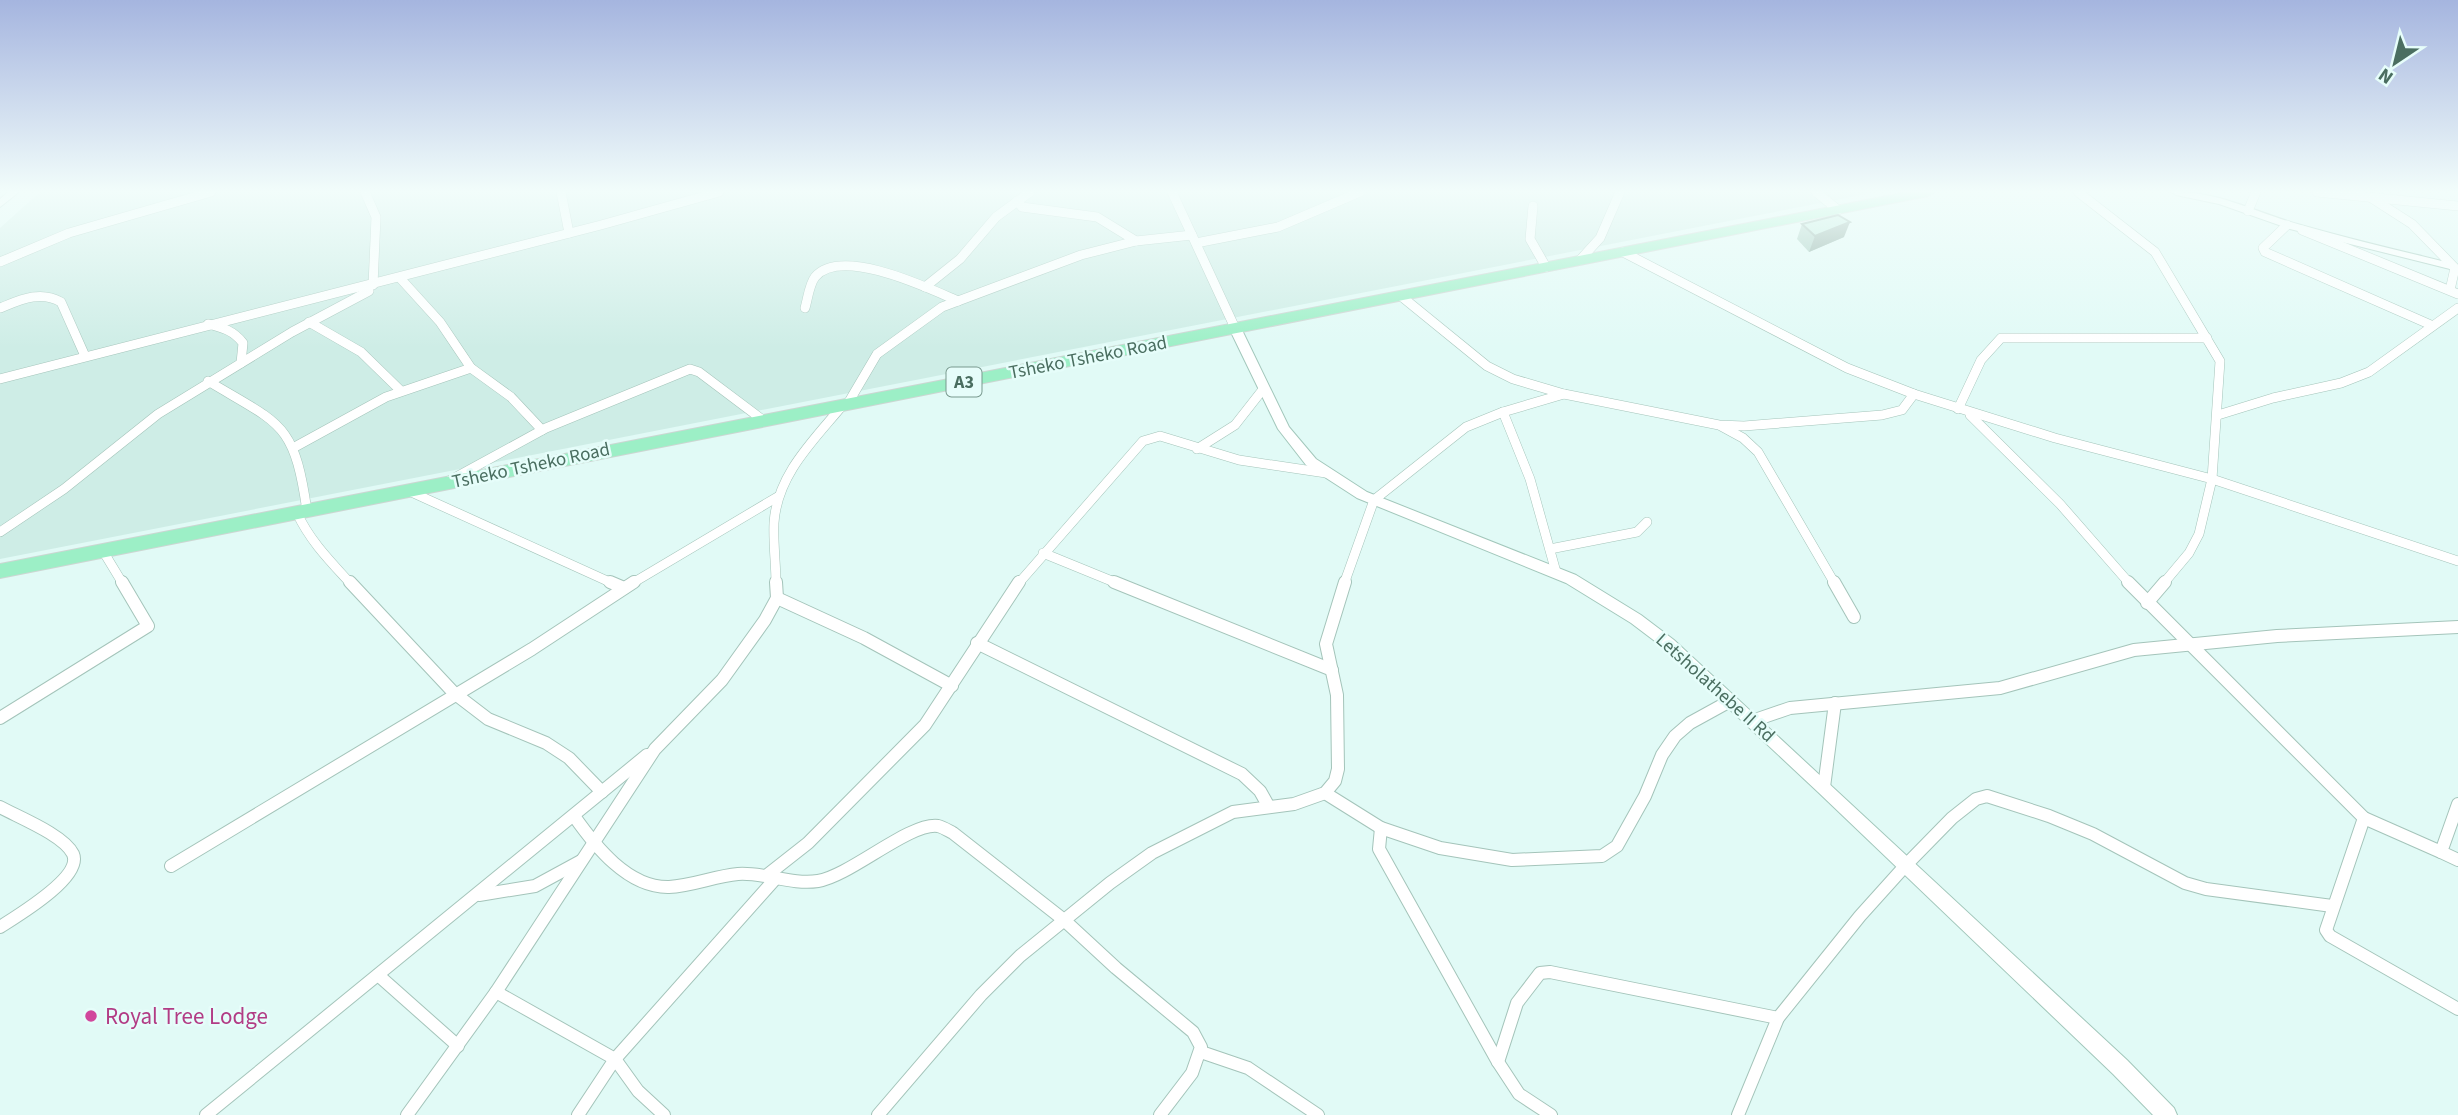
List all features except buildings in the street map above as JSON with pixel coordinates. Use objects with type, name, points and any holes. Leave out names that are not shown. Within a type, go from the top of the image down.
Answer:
[{"type":"highway","name":"Tsheko Tsheko Road","points":[[0,571],[1668,244]]},
{"type":"street","points":[[0,262],[43,244]]},
{"type":"street","points":[[373,285],[375,244]]},
{"type":"street","points":[[0,379],[206,324],[398,279],[528,244]]},
{"type":"street","points":[[925,287],[960,259],[973,244]]},
{"type":"street","points":[[206,1115],[575,817],[655,749],[722,680],[777,598],[774,522],[779,496],[797,460],[844,406],[870,364],[884,348],[924,318],[958,302],[1081,255],[1124,244]]},
{"type":"street","points":[[1196,244],[1235,328]]},
{"type":"street","points":[[1530,244],[1546,267]]},
{"type":"street","points":[[1580,260],[1590,254],[1596,244]]},
{"type":"street","points":[[2147,244],[2220,361],[2212,479],[2196,543],[2147,603]]},
{"type":"street","points":[[2268,244],[2263,248],[2265,252],[2431,326]]},
{"type":"street","points":[[2335,244],[2454,292],[2456,268],[2432,244]]},
{"type":"street","points":[[2361,244],[2456,268]]},
{"type":"street","points":[[1623,253],[1847,368],[1914,394],[1963,411],[2212,479],[2330,516],[2456,562]]},
{"type":"street","points":[[805,307],[816,276],[831,268],[856,268],[901,276],[958,302]]},
{"type":"street","points":[[0,532],[64,489],[158,414],[208,381],[356,296],[398,279]]},
{"type":"street","points":[[398,279],[440,322],[471,368],[511,397],[542,430]]},
{"type":"street","points":[[1401,296],[1487,366],[1513,379],[1564,394],[1719,425],[1744,426],[1882,415],[1902,410],[1914,394]]},
{"type":"street","points":[[0,308],[35,297],[57,299],[61,302],[85,356]]},
{"type":"street","points":[[2218,415],[2273,398],[2341,383],[2369,372],[2458,308]]},
{"type":"street","points":[[309,322],[361,352],[401,391]]},
{"type":"street","points":[[206,324],[220,327],[237,336],[243,343],[241,363]]},
{"type":"street","name":"Letsholathebe II Rd","points":[[1235,328],[1284,429],[1311,462],[1326,474],[1374,500],[1556,572],[1608,600],[1669,644],[1824,787],[2120,1067],[2167,1115]]},
{"type":"street","points":[[1963,411],[1983,358],[2001,338],[2207,338]]},
{"type":"street","points":[[293,448],[401,391],[471,368]]},
{"type":"street","points":[[444,484],[542,430],[624,394],[694,369],[764,421]]},
{"type":"street","points":[[208,381],[271,418],[286,433],[301,470],[305,531],[454,693],[488,719],[546,743],[569,758],[602,792]]},
{"type":"street","points":[[1197,449],[1235,425],[1264,388]]},
{"type":"street","points":[[878,1115],[981,995],[1020,956],[1142,861],[1198,828],[1233,813],[1303,802],[1325,793],[1335,781],[1338,769],[1337,695],[1327,655],[1328,634],[1374,500],[1447,439],[1466,427],[1503,412],[1564,394]]},
{"type":"street","points":[[1963,411],[2060,504],[2147,603],[2193,645],[2364,818],[2458,860]]},
{"type":"street","points":[[1503,412],[1530,479],[1556,572]]},
{"type":"street","points":[[1719,425],[1743,438],[1758,452],[1854,617]]},
{"type":"street","points":[[578,1115],[615,1059],[771,877],[871,782],[925,725],[1022,577],[1136,448],[1150,436],[1166,437],[1245,462],[1326,474]]},
{"type":"street","points":[[409,491],[624,588]]},
{"type":"street","points":[[170,866],[454,693],[540,644],[624,588],[779,496]]},
{"type":"street","points":[[1550,549],[1637,532],[1647,522]]},
{"type":"street","points":[[0,718],[148,626],[103,551]]},
{"type":"street","points":[[1042,553],[1332,670]]},
{"type":"street","points":[[777,598],[864,638],[953,686]]},
{"type":"street","points":[[1752,721],[1779,710],[2000,688],[2071,670],[2122,652],[2277,636],[2458,627]]},
{"type":"street","points":[[977,643],[1242,774],[1259,791],[1269,807]]},
{"type":"street","points":[[1325,793],[1381,828],[1440,848],[1512,860],[1602,856],[1617,846],[1645,796],[1662,755],[1675,736],[1690,723],[1730,701]]},
{"type":"street","points":[[1824,787],[1835,703]]},
{"type":"street","points":[[407,1115],[496,992],[655,749]]},
{"type":"street","points":[[1738,1115],[1778,1018],[1860,916],[1905,866],[1952,818],[1976,799],[1987,796],[2036,811],[2093,834],[2185,883],[2206,889],[2332,906]]},
{"type":"street","points":[[2441,852],[2458,804]]},
{"type":"street","points":[[0,807],[64,844],[73,852],[75,860],[72,871],[62,882],[0,927]]},
{"type":"street","points":[[575,817],[594,844],[620,867],[655,886],[668,887],[740,874],[819,881],[873,856],[915,831],[938,826],[953,833],[1064,920],[1116,968],[1193,1032],[1201,1052],[1192,1074],[1160,1115]]},
{"type":"street","points":[[2364,818],[2326,926],[2330,936],[2458,1009]]},
{"type":"street","points":[[1381,828],[1379,849],[1499,1062],[1519,1094],[1551,1115]]},
{"type":"street","points":[[477,895],[535,886],[586,857]]},
{"type":"street","points":[[1499,1062],[1507,1024],[1517,998],[1540,973],[1550,972],[1778,1018]]},
{"type":"street","points":[[378,975],[458,1046]]},
{"type":"street","points":[[496,992],[615,1059],[638,1091],[664,1115]]},
{"type":"street","points":[[1201,1052],[1221,1055],[1238,1062],[1318,1115]]},
{"type":"shaded area","points":[[0,244],[1611,244],[0,559]]},
{"type":"place","name":"Royal Tree Lodge","points":[[91,1016]]}]
